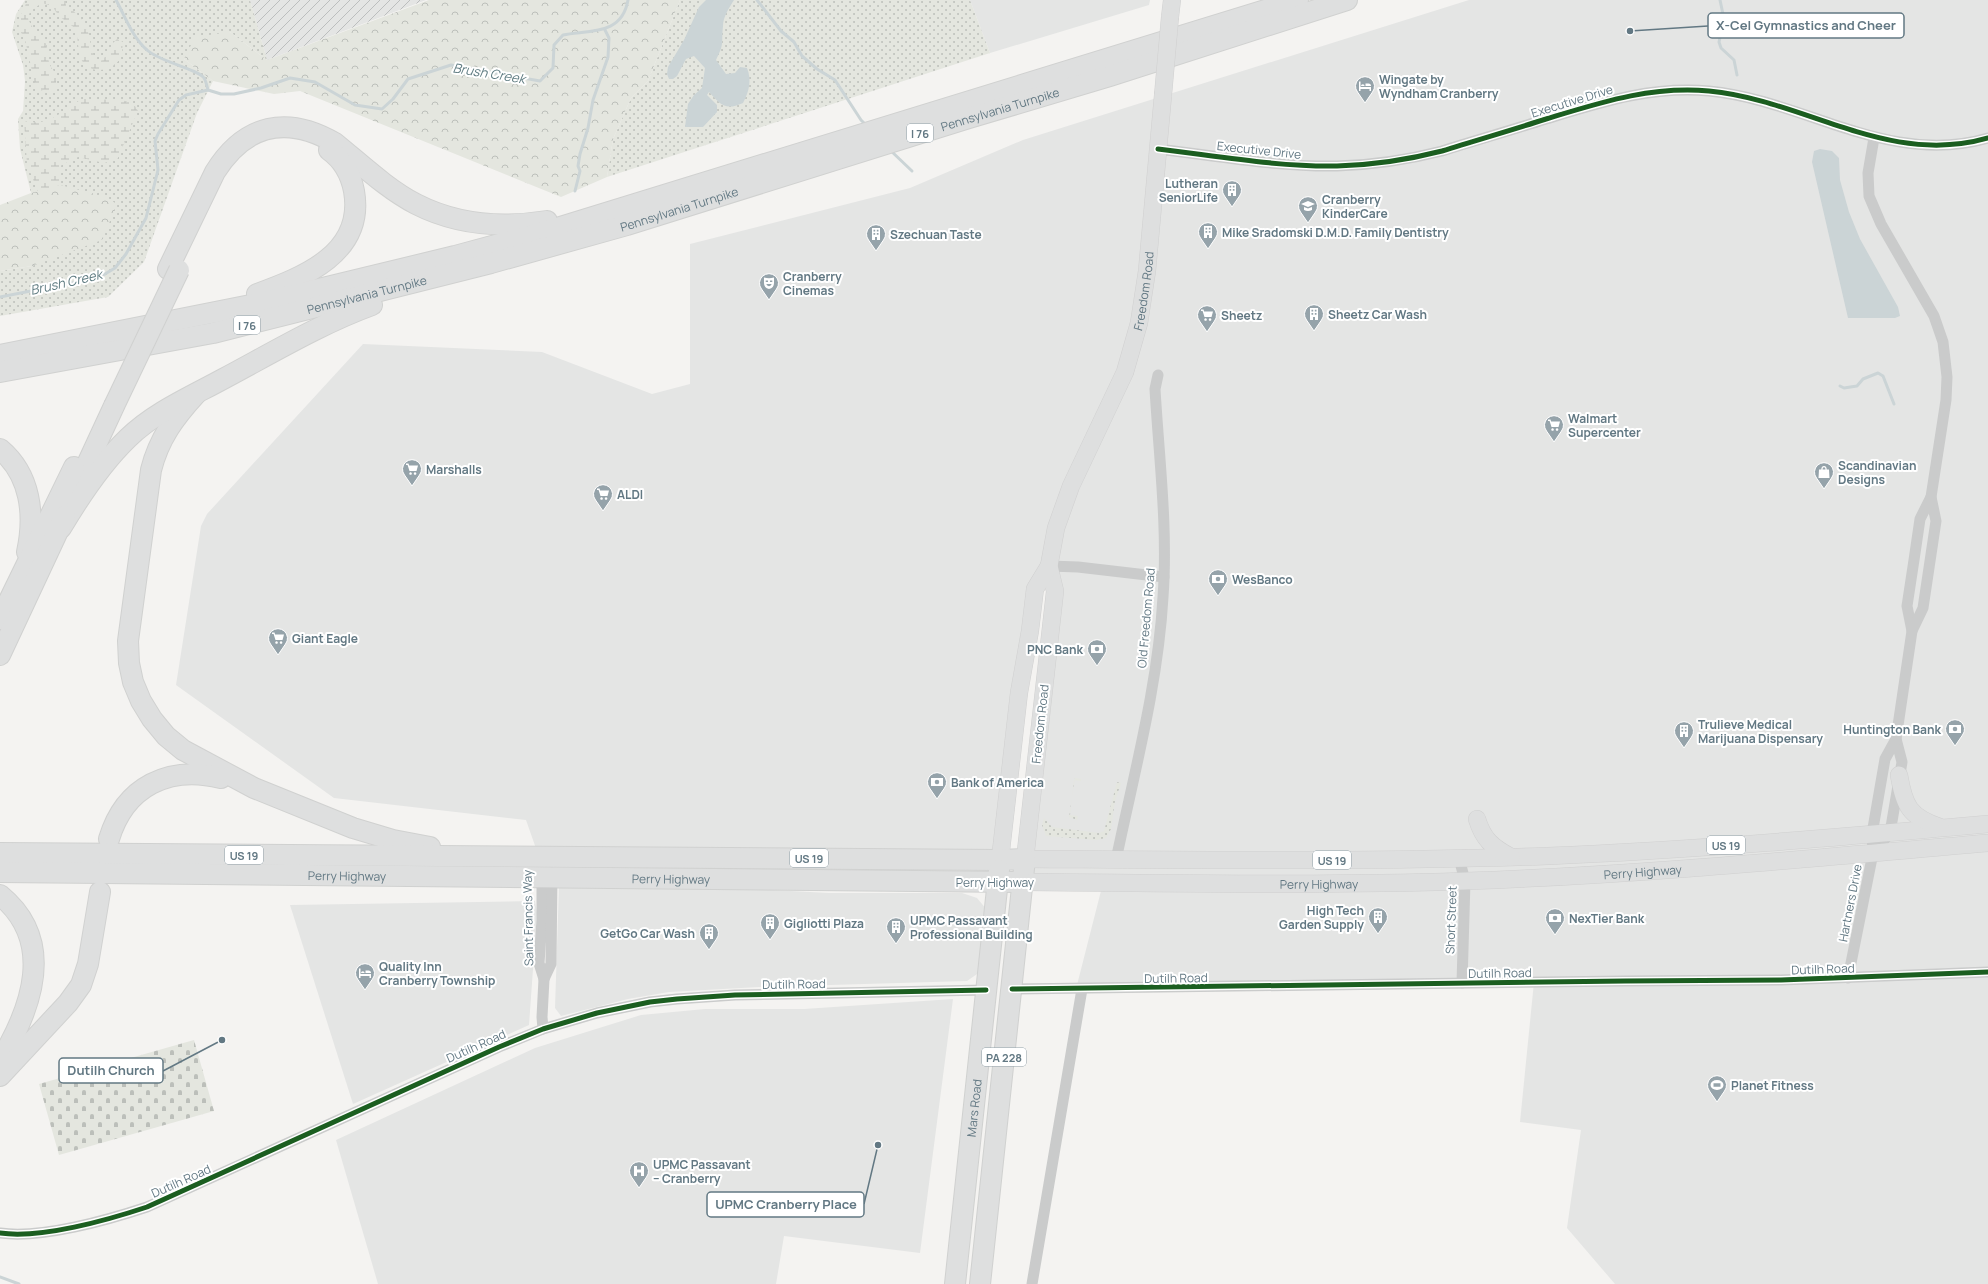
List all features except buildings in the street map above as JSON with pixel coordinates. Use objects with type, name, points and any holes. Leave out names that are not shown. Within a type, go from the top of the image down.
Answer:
[{"type":"highway","name":"Pennsylvania Turnpike","points":[[0,355],[198,317],[334,286],[544,232],[832,145],[1298,0]]},
{"type":"highway","name":"Pennsylvania Turnpike","points":[[0,372],[213,333],[491,263],[627,225],[969,118],[1110,76],[1347,0]]},
{"type":"highway","points":[[174,270],[214,172],[232,148],[244,139],[255,133],[274,127],[293,127],[325,137],[335,143],[399,194],[416,204],[435,212],[465,221],[488,224],[529,223],[554,220],[600,208],[617,209]]},
{"type":"highway","points":[[0,620],[108,406],[174,270],[226,168],[242,150],[252,144],[273,136],[295,135],[306,137],[326,147],[341,160],[352,184],[355,198],[355,213],[352,225],[346,238],[329,259],[313,270],[278,286],[146,327]]},
{"type":"highway","points":[[61,528],[102,466],[129,437],[160,413],[330,322],[399,295],[491,263]]},
{"type":"highway","points":[[196,394],[178,414],[165,433],[156,450],[153,464],[130,621],[128,652],[136,691],[143,706],[166,736],[192,756],[254,788],[334,821],[373,834],[412,844],[488,856]]},
{"type":"highway","points":[[0,655],[61,528],[108,406]]},
{"type":"highway","points":[[0,449],[18,470],[28,493],[30,506],[30,535],[21,576]]},
{"type":"highway","points":[[109,839],[118,816],[128,802],[142,789],[166,777],[184,774],[204,774],[254,788]]},
{"type":"highway","name":"Perry Highway","points":[[0,853],[1025,859]]},
{"type":"highway","name":"Freedom Road","points":[[1023,882],[1025,859]]},
{"type":"highway","name":"Mars Road","points":[[954,1278],[1000,860]]},
{"type":"highway","name":"Perry Highway","points":[[0,872],[547,876],[998,883],[1023,882]]},
{"type":"highway","name":"Mars Road","points":[[980,1284],[1023,882]]},
{"type":"highway","points":[[0,1076],[68,1004],[81,985],[88,964],[100,892]]},
{"type":"highway","points":[[0,895],[18,913],[27,929],[33,947],[35,965],[33,982],[23,1012],[0,1061]]},
{"type":"main road","name":"Freedom Road","points":[[1000,860],[1019,693],[1030,631],[1035,589],[1049,566],[1056,528],[1066,500],[1120,385],[1135,340],[1145,287],[1172,0]]},
{"type":"main road","name":"Freedom Road","points":[[1025,859],[1055,591],[1049,566]]},
{"type":"main road","points":[[1899,775],[1904,799],[1912,813],[1922,821],[1942,828]]},
{"type":"main road","points":[[1476,819],[1480,830],[1489,843],[1511,857]]},
{"type":"main road","name":"Perry Highway","points":[[1025,859],[1116,860],[1511,857],[1655,850],[1890,833],[1988,824]]},
{"type":"main road","name":"Perry Highway","points":[[1023,882],[1321,884],[1465,881],[1656,871],[1988,843]]},
{"type":"street","name":"Executive Drive","points":[[1158,149],[1315,165],[1378,163],[1415,158],[1442,151],[1623,96],[1660,91],[1684,90],[1710,91],[1748,98],[1874,138],[1894,142],[1930,145],[1967,143],[1988,138]]},
{"type":"street","points":[[1874,138],[1867,181],[1872,205],[1886,234],[1928,303],[1939,329],[1945,354],[1946,394],[1931,497],[1920,518],[1907,606],[1912,631]]},
{"type":"street","name":"Old Freedom Road","points":[[1116,860],[1154,678],[1160,636],[1164,577],[1155,389],[1158,375]]},
{"type":"street","points":[[1873,853],[1890,833],[1902,762],[1896,739],[1912,631],[1923,608],[1936,521],[1931,497]]},
{"type":"street","points":[[1049,566],[1078,566],[1164,577]]},
{"type":"street","name":"Hartners Drive","points":[[1848,978],[1873,853],[1872,834],[1885,759],[1896,739]]},
{"type":"street","name":"Saint Francis Way","points":[[543,1029],[542,1017],[544,979],[551,964],[547,876],[544,857]]},
{"type":"street","name":"Short Street","points":[[1462,983],[1465,858]]},
{"type":"street","name":"Dutilh Road","points":[[1012,989],[1780,980],[1988,972]]},
{"type":"street","points":[[1032,1284],[1082,989]]},
{"type":"street","name":"Dutilh Road","points":[[0,1233],[29,1233],[88,1224],[147,1207],[456,1065],[543,1029],[623,1007],[676,999],[735,995],[986,990]]},
{"type":"shaded area","points":[[250,0],[426,0],[267,60]]},
{"type":"shaded area","points":[[706,0],[734,0],[724,19],[722,46],[716,60],[726,74],[735,73],[740,67],[747,68],[749,72],[749,86],[743,103],[732,106],[727,106],[720,103],[709,92],[707,95],[717,105],[717,112],[703,127],[685,127],[688,104],[694,95],[702,88],[705,68],[694,56],[686,59],[677,76],[673,79],[669,79],[667,74],[668,67],[684,40],[699,7]]},
{"type":"shaded area","points":[[970,0],[1150,0],[1149,5],[990,53]]},
{"type":"shaded area","points":[[1469,0],[1988,0],[1988,1284],[1615,1284],[1567,1228],[1581,1130],[1520,1122],[1534,982],[1076,989],[1103,883],[1023,882],[1049,566],[1035,589],[1000,860],[539,857],[526,820],[334,798],[176,685],[201,526],[207,514],[363,344],[542,352],[652,394],[690,384],[690,244],[910,188],[1023,140]]},
{"type":"shaded area","points":[[1820,149],[1832,151],[1839,158],[1840,180],[1849,212],[1860,239],[1898,307],[1900,316],[1895,318],[1848,318],[1812,162],[1814,151]]},
{"type":"shaded area","points":[[559,886],[695,886],[829,893],[962,893],[977,898],[987,910],[980,972],[967,981],[759,987],[669,992],[628,999],[561,1016],[555,1008]]},
{"type":"shaded area","points":[[535,901],[537,913],[529,1025],[353,1104],[290,905]]},
{"type":"shaded area","name":"UPMC Passavant – Cranberry","points":[[953,999],[920,1253],[784,1236],[776,1284],[378,1284],[336,1140],[535,1048],[641,1015],[705,1009],[804,1009]]},
{"type":"green space","points":[[25,0],[250,0],[267,60],[230,32],[184,59],[213,81],[197,113],[144,262],[108,297],[0,316],[0,271],[32,266],[38,192],[31,193],[20,149],[18,119],[23,111],[25,81],[23,65],[12,32],[16,14]]},
{"type":"green space","points":[[28,0],[65,0],[66,6],[77,14],[83,22],[89,35],[92,52],[96,58],[99,61],[103,60],[117,39],[123,42],[121,57],[113,66],[107,69],[96,70],[90,68],[81,59],[76,29],[59,16],[52,6],[42,3],[30,11],[28,19],[37,36],[44,39],[50,65],[57,74],[55,90],[50,93],[36,89],[24,35],[18,31],[19,18]]},
{"type":"green space","points":[[429,0],[680,0],[648,81],[631,98],[613,139],[607,177],[561,197],[300,91],[274,94],[213,81],[184,59],[195,37],[230,32],[267,60]]},
{"type":"green space","points":[[680,0],[970,0],[990,53],[607,177],[613,139],[631,98],[648,81]]},
{"type":"green space","points":[[82,99],[121,100],[133,103],[138,111],[117,160],[104,163],[78,157],[60,166],[60,185],[38,192],[27,164],[24,121],[41,122],[48,120]]},
{"type":"green space","points":[[60,185],[103,196],[117,204],[102,240],[32,266],[0,271],[0,205],[31,193]]},
{"type":"green space","points":[[1075,778],[1081,779],[1081,781],[1075,780]]},
{"type":"green space","points":[[1117,782],[1121,783],[1115,801],[1111,829],[1106,838],[1096,840],[1046,836],[1042,825],[1044,818],[1052,827],[1099,833],[1104,831]]},
{"type":"green space","points":[[1072,798],[1070,815],[1078,816],[1077,820],[1069,817]]},
{"type":"green space","points":[[194,1040],[214,1111],[59,1155],[39,1084]]},
{"type":"waterway","points":[[116,0],[133,33],[147,50],[161,58],[200,75],[205,79],[208,90]]},
{"type":"waterway","name":"Brush Creek","points":[[0,297],[87,280],[105,274],[115,268],[126,254],[146,218],[158,170],[155,141],[179,100],[186,95],[208,90],[221,94],[234,94],[261,88],[290,78],[315,82],[355,105],[382,109],[393,99],[408,79],[451,65],[540,81],[553,68],[554,45],[563,35],[604,29],[612,25],[619,20],[625,11],[628,0]]},
{"type":"waterway","points":[[757,0],[781,31],[794,42],[802,56],[817,69],[835,80],[861,120],[867,126]]},
{"type":"waterway","points":[[1720,0],[1724,19],[1719,42],[1721,48],[1734,60],[1737,75]]},
{"type":"waterway","points":[[575,191],[580,171],[578,166],[580,154],[588,128],[593,100],[608,57],[609,38],[605,30]]},
{"type":"waterway","points":[[890,150],[912,171]]},
{"type":"waterway","points":[[1840,386],[1844,388],[1857,386],[1863,379],[1878,373],[1883,376],[1894,404]]},
{"type":"waterway","points":[[0,1277],[19,1284]]},
{"type":"cycle path","points":[[1158,149],[1292,165],[1337,166],[1377,163],[1442,151],[1607,101],[1646,93],[1687,90],[1709,91],[1744,97],[1779,106],[1847,129],[1881,138],[1916,144],[1951,145],[1988,138]]},
{"type":"cycle path","points":[[1012,989],[1781,980],[1988,972]]},
{"type":"cycle path","points":[[0,1233],[16,1234],[54,1231],[94,1223],[147,1207],[499,1047],[543,1029],[597,1013],[650,1002],[735,995],[986,990]]},
{"type":"place","name":"X-Cel Gymnastics and Cheer","points":[[1630,31]]},
{"type":"place","name":"Wingate by Wyndham Cranberry","points":[[1365,103]]},
{"type":"place","name":"Lutheran SeniorLife","points":[[1232,207]]},
{"type":"place","name":"Cranberry KinderCare","points":[[1308,223]]},
{"type":"place","name":"Mike Sradomski D.M.D. Family Dentistry","points":[[1208,249]]},
{"type":"place","name":"Szechuan Taste","points":[[876,251]]},
{"type":"place","name":"Cranberry Cinemas","points":[[769,300]]},
{"type":"place","name":"Sheetz Car Wash","points":[[1314,331]]},
{"type":"place","name":"Sheetz","points":[[1207,332]]},
{"type":"place","name":"Walmart Supercenter","points":[[1554,442]]},
{"type":"place","name":"Marshalls","points":[[412,486]]},
{"type":"place","name":"Scandinavian Designs","points":[[1824,489]]},
{"type":"place","name":"ALDI","points":[[603,511]]},
{"type":"place","name":"WesBanco","points":[[1218,596]]},
{"type":"place","name":"Giant Eagle","points":[[278,655]]},
{"type":"place","name":"PNC Bank","points":[[1097,666]]},
{"type":"place","name":"Huntington Bank","points":[[1955,746]]},
{"type":"place","name":"Trulieve Medical Marijuana Dispensary","points":[[1684,748]]},
{"type":"place","name":"Bank of America","points":[[937,799]]},
{"type":"place","name":"High Tech Garden Supply","points":[[1378,934]]},
{"type":"place","name":"NexTier Bank","points":[[1555,935]]},
{"type":"place","name":"Gigliotti Plaza","points":[[770,940]]},
{"type":"place","name":"UPMC Passavant Professional Building","points":[[896,944]]},
{"type":"place","name":"GetGo Car Wash","points":[[709,950]]},
{"type":"place","name":"Quality Inn Cranberry Township","points":[[365,990]]},
{"type":"place","name":"Dutilh Church","points":[[222,1040]]},
{"type":"place","name":"Planet Fitness","points":[[1717,1102]]},
{"type":"place","name":"UPMC Cranberry Place","points":[[878,1145]]},
{"type":"place","name":"UPMC Passavant – Cranberry","points":[[639,1188]]}]
